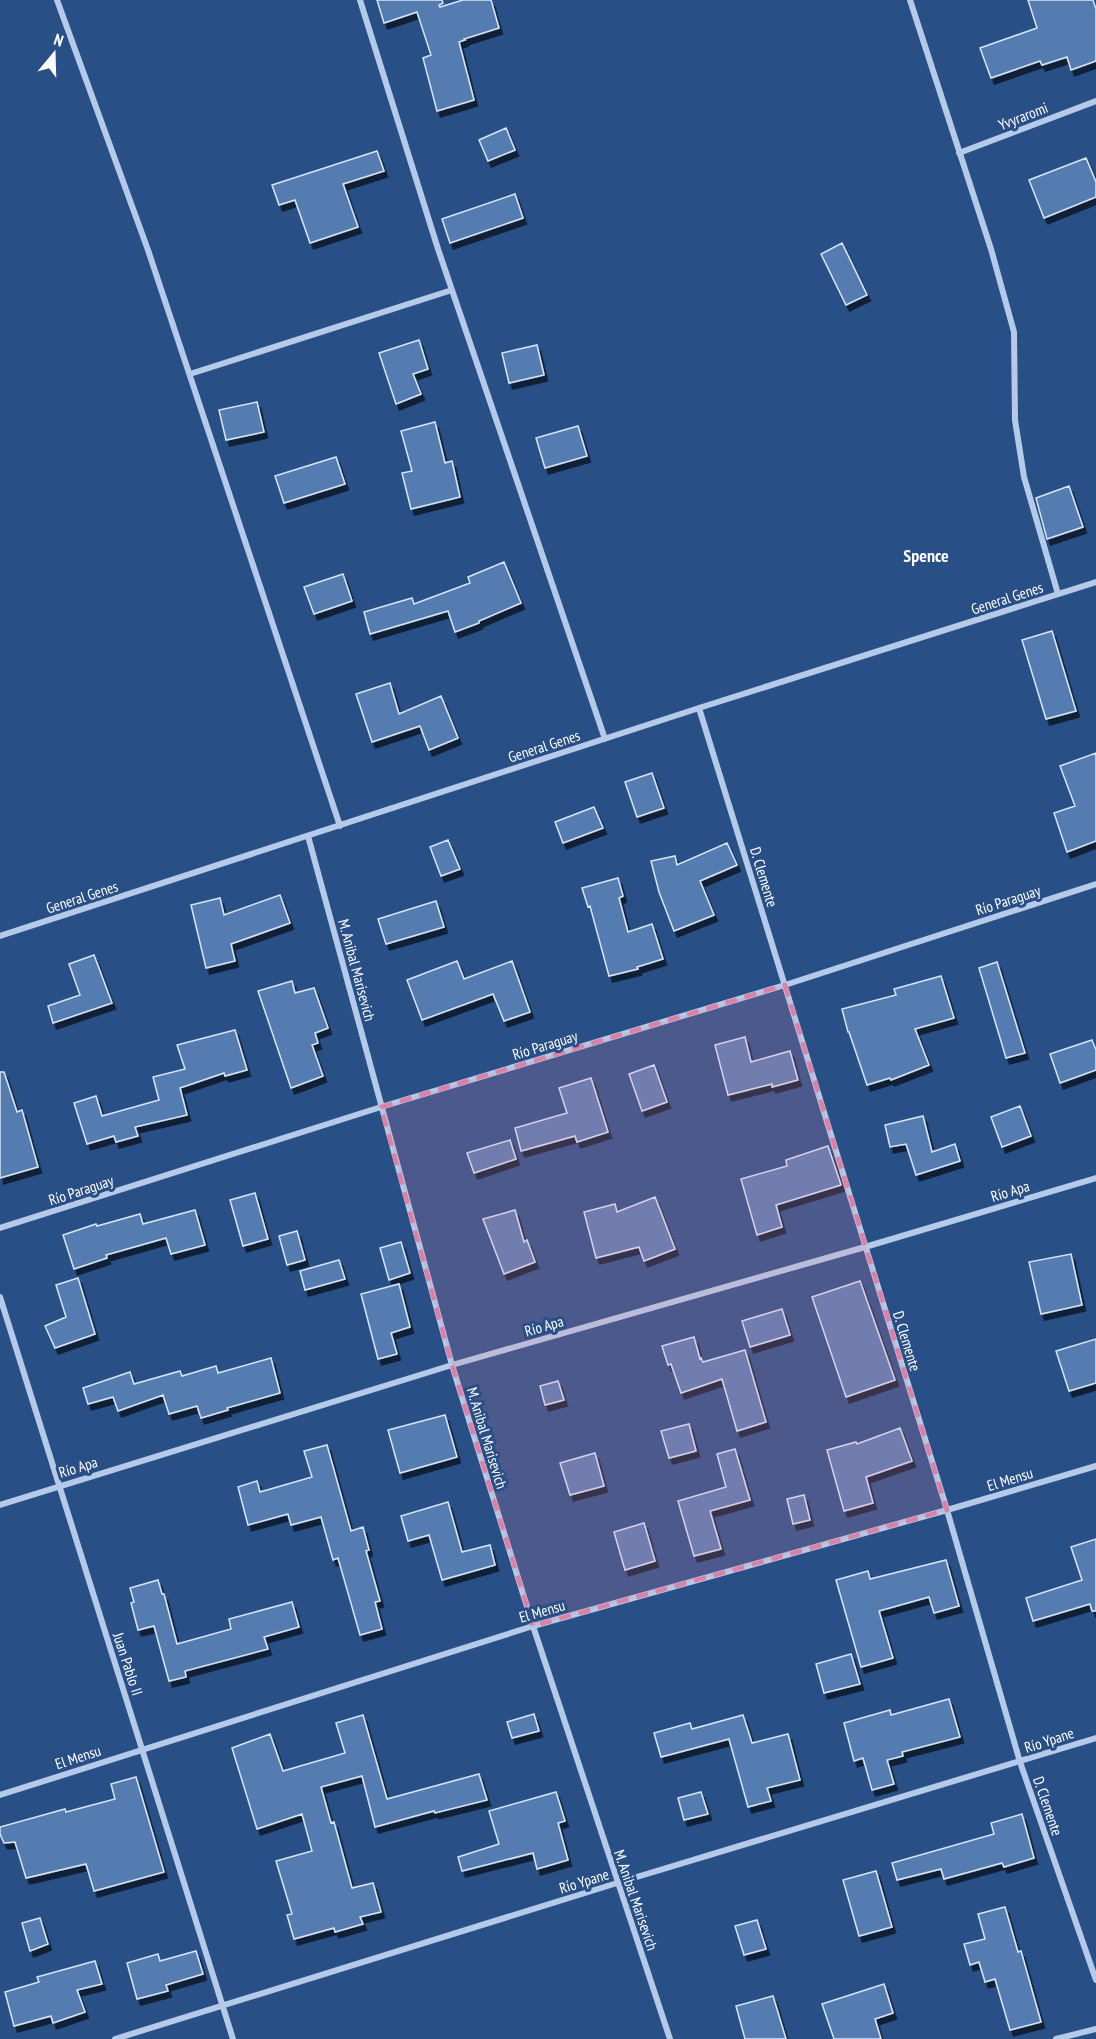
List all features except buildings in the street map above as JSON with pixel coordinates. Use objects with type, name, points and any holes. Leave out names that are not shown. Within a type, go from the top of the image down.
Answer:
[{"type":"street","points":[[57,0],[148,250],[340,826]]},
{"type":"street","points":[[360,0],[452,291],[605,739]]},
{"type":"street","points":[[910,0],[990,249],[1014,332],[1015,420],[1022,466],[1058,594]]},
{"type":"street","name":"Yvyraromi","points":[[959,153],[1096,101]]},
{"type":"street","points":[[190,374],[452,291]]},
{"type":"street","name":"General Genes","points":[[0,936],[699,708],[1096,582]]},
{"type":"street","name":"D. Clemente","points":[[699,708],[947,1510],[1020,1762],[1096,1980]]},
{"type":"street","name":"M. Anibal Marisevich","points":[[308,836],[452,1365],[533,1626],[670,2039]]},
{"type":"street","name":"Río Paraguay","points":[[0,1228],[381,1107],[785,986],[1096,884]]},
{"type":"street","name":"Río Apa","points":[[0,1505],[452,1365],[865,1247],[1096,1178]]},
{"type":"street","name":"Juan Pablo II","points":[[0,1297],[233,2039]]},
{"type":"street","name":"El Mensu","points":[[0,1795],[533,1626],[1096,1466]]},
{"type":"street","name":"Río Ypane","points":[[115,2039],[617,1883],[1096,1738]]},
{"type":"street","points":[[1056,2039],[1096,2029]]},
{"type":"highlighted area","points":[[785,985],[947,1510],[533,1626],[452,1365],[381,1107]]},
{"type":"district","name":"Spence","points":[[926,555]]}]
